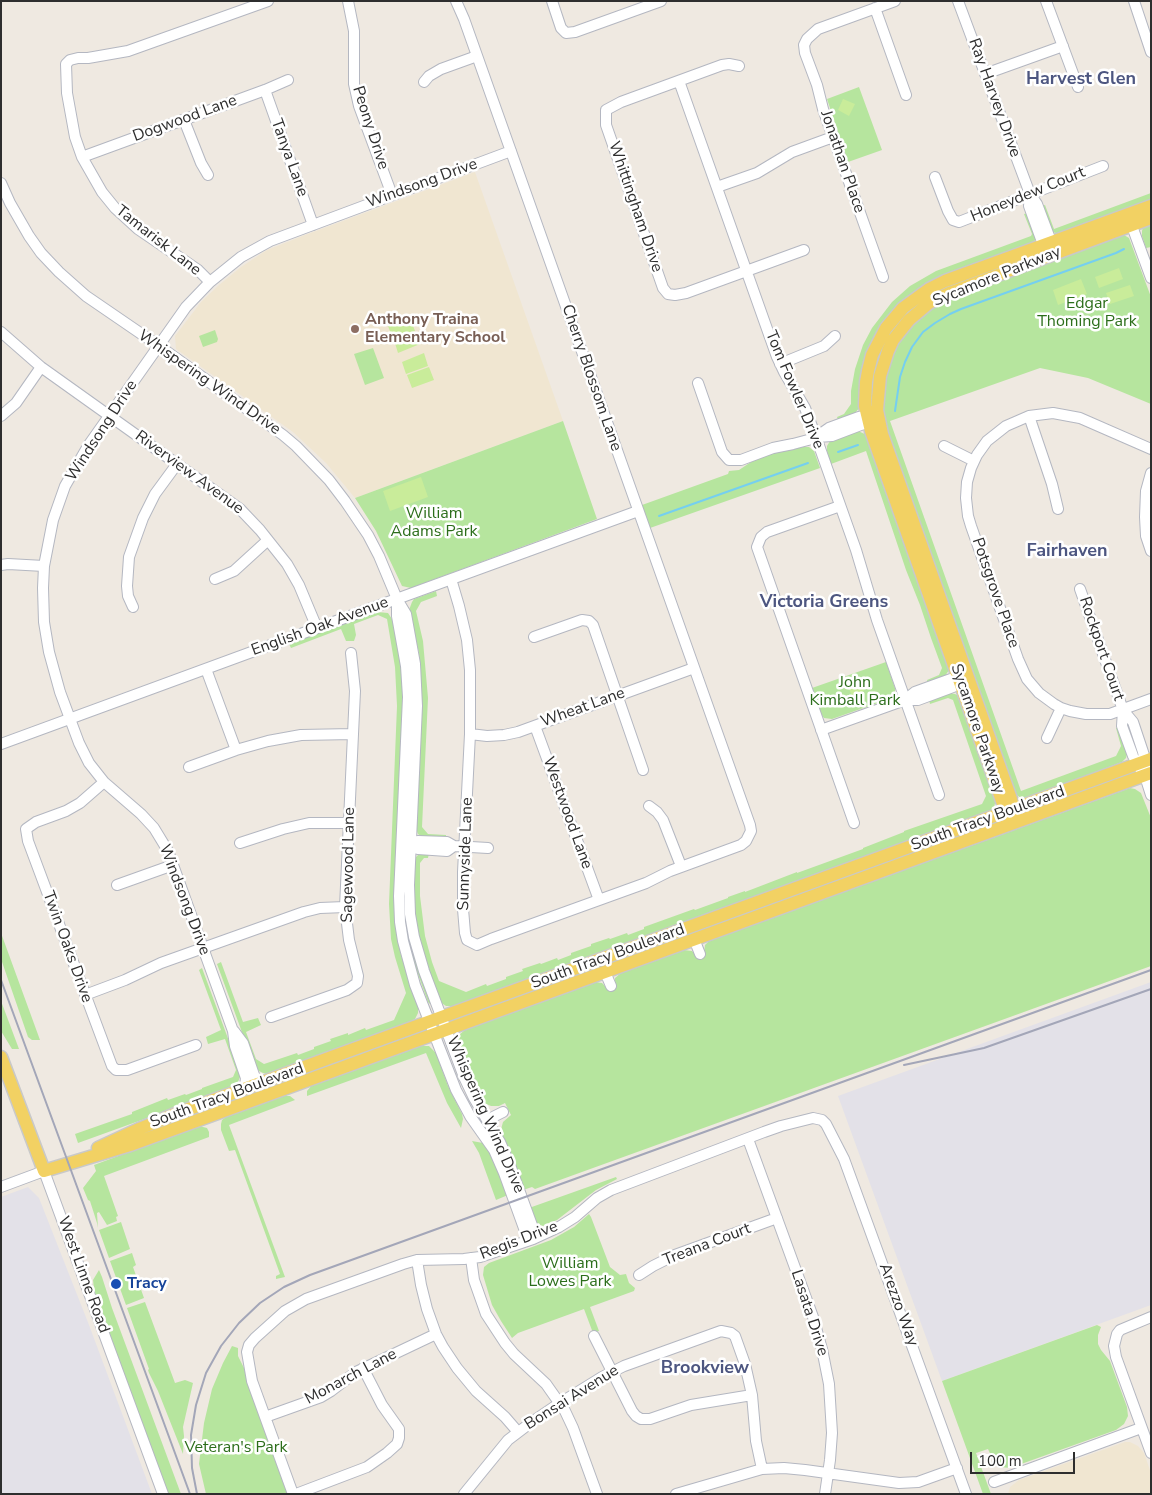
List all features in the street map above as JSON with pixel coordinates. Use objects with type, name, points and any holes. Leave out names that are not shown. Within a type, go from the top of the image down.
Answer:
[{"type":"main road","name":"Sycamore Parkway","points":[[871,419],[883,364],[893,340],[901,328],[918,311],[944,295],[1052,255],[1129,220],[1151,206]]},
{"type":"main road","name":"Sycamore Parkway","points":[[1012,815],[1011,799],[962,680],[884,440],[865,406],[866,382],[872,355],[886,328],[903,308],[920,294],[938,284],[1047,243],[1129,220],[1151,218]]},
{"type":"main road","name":"South Tracy Boulevard","points":[[68,1163],[139,1129],[264,1082],[605,972],[694,940],[1144,762]]},
{"type":"main road","name":"South Tracy Boulevard","points":[[44,1171],[130,1145],[438,1026],[1012,815],[1148,774]]},
{"type":"main road","name":"West Linne Road","points":[[1,1057],[44,1171]]},
{"type":"street","name":"Tamarisk Lane","points":[[210,282],[198,270],[138,229],[125,218],[102,192],[82,157],[72,124],[67,93],[66,64],[70,60],[128,51],[268,1]]},
{"type":"street","name":"Peony Drive","points":[[348,1],[354,31],[354,84],[357,99],[392,195]]},
{"type":"street","name":"Cherry Blossom Lane","points":[[456,1],[750,825],[749,837],[741,844],[681,866]]},
{"type":"street","points":[[552,1],[561,28],[566,33],[575,32],[641,5],[661,1]]},
{"type":"street","points":[[895,1],[875,8],[906,95]]},
{"type":"street","name":"Ray Harvey Drive","points":[[958,1],[1030,194],[1037,204],[1052,255]]},
{"type":"street","points":[[1046,1],[1078,87]]},
{"type":"street","points":[[1135,1],[1151,52]]},
{"type":"street","name":"Jonathan Place","points":[[875,8],[818,29],[807,39],[804,45],[823,109],[883,277]]},
{"type":"street","points":[[985,74],[1063,46]]},
{"type":"street","points":[[424,82],[429,76],[441,69],[477,56]]},
{"type":"street","points":[[679,81],[722,65],[738,66]]},
{"type":"street","name":"Dogwood Lane","points":[[82,157],[288,80]]},
{"type":"street","name":"Whittingham Drive","points":[[679,81],[612,105],[606,110],[606,125],[663,288],[668,294],[675,296],[746,271]]},
{"type":"street","name":"Tom Fowler Drive","points":[[679,81],[780,364],[805,408],[816,437],[939,795]]},
{"type":"street","name":"Tanya Lane","points":[[265,90],[313,225]]},
{"type":"street","points":[[184,120],[201,163],[208,175]]},
{"type":"street","points":[[717,188],[757,173],[792,152],[833,137]]},
{"type":"street","name":"Windsong Drive","points":[[243,1090],[246,1078],[235,1046],[233,1031],[168,851],[154,828],[141,814],[104,782],[86,756],[79,743],[58,684],[45,636],[43,588],[44,566],[53,520],[65,486],[88,446],[186,308],[210,282],[241,258],[270,241],[511,151]]},
{"type":"street","name":"Honeydew Court","points":[[935,177],[948,211],[953,220],[959,222],[1103,166]]},
{"type":"street","name":"Whispering Wind Drive","points":[[1,184],[29,236],[41,253],[60,272],[86,296],[296,446],[329,480],[345,501],[368,535],[379,556],[397,599],[406,614],[413,647],[417,684],[417,706],[406,844],[412,925],[456,1090],[470,1116],[494,1150],[525,1231],[533,1239]]},
{"type":"street","points":[[1129,220],[1151,278]]},
{"type":"street","points":[[746,271],[804,250]]},
{"type":"street","name":"Riverview Avenue","points":[[1,332],[41,367],[240,509],[268,540],[286,564],[299,585],[317,628]]},
{"type":"street","points":[[780,364],[824,346],[835,336]]},
{"type":"street","points":[[1,416],[16,403],[41,367]]},
{"type":"street","points":[[698,383],[722,452],[730,460],[741,460],[764,450],[816,437],[829,428],[859,417],[871,419]]},
{"type":"street","name":"Potsgrove Place","points":[[1061,708],[1039,693],[1022,669],[971,526],[967,507],[966,489],[968,475],[974,461],[992,435],[1006,426],[1036,414],[1053,413],[1080,418],[1151,449]]},
{"type":"street","points":[[1029,416],[1052,484],[1058,509]]},
{"type":"street","points":[[944,446],[974,461]]},
{"type":"street","points":[[133,607],[128,596],[127,579],[135,539],[155,494],[177,464]]},
{"type":"street","points":[[1151,473],[1146,491],[1145,517],[1146,536],[1151,550]]},
{"type":"street","points":[[840,506],[767,532],[761,537],[757,547],[854,823]]},
{"type":"street","name":"English Oak Avenue","points":[[1,744],[638,511]]},
{"type":"street","points":[[215,579],[234,571],[268,540]]},
{"type":"street","points":[[1,565],[44,566]]},
{"type":"street","name":"Sunnyside Lane","points":[[451,579],[467,640],[470,670],[470,734],[460,847],[463,872],[463,909],[467,940],[477,945],[646,883],[681,866]]},
{"type":"street","name":"Rockport Court","points":[[1080,589],[1122,710],[1133,722],[1144,762]]},
{"type":"street","points":[[534,637],[582,620],[589,621],[593,625],[643,770]]},
{"type":"street","name":"Sagewood Lane","points":[[271,1017],[347,990],[357,983],[358,976],[349,940],[345,908],[355,690],[351,653]]},
{"type":"street","name":"Wheat Lane","points":[[470,734],[487,736],[518,732],[694,668]]},
{"type":"street","points":[[206,669],[236,750]]},
{"type":"street","points":[[821,730],[905,700],[915,692],[951,679],[962,680]]},
{"type":"street","points":[[1047,738],[1061,708],[1078,713],[1110,714],[1151,699]]},
{"type":"street","name":"Westwood Lane","points":[[535,726],[599,900]]},
{"type":"street","points":[[189,767],[268,740],[301,735],[353,734]]},
{"type":"street","points":[[1144,762],[1151,795]]},
{"type":"street","name":"Twin Oaks Drive","points":[[104,782],[80,803],[66,811],[36,822],[26,829],[28,841],[112,1066],[116,1070],[127,1070],[196,1045]]},
{"type":"street","points":[[649,806],[663,820],[681,866]]},
{"type":"street","points":[[240,843],[309,823],[348,823]]},
{"type":"street","points":[[406,844],[418,849],[447,851],[460,847],[488,848]]},
{"type":"street","points":[[117,885],[173,865]]},
{"type":"street","points":[[85,995],[125,980],[154,966],[304,912],[320,908],[345,908]]},
{"type":"street","points":[[694,940],[700,954]]},
{"type":"street","points":[[605,972],[611,986]]},
{"type":"street","name":"Whispering Wind Drive","points":[[438,1026],[507,1157],[533,1228],[533,1239]]},
{"type":"street","name":"Windsong Drive","points":[[233,1031],[242,1043],[254,1075],[264,1082]]},
{"type":"street","points":[[487,1120],[503,1112]]},
{"type":"street","name":"Regis Drive","points":[[265,1417],[250,1376],[247,1348],[278,1317],[300,1302],[402,1264],[417,1260],[472,1258],[533,1239],[559,1227],[597,1198],[611,1190],[781,1126],[814,1118],[822,1120]]},
{"type":"street","name":"Arezzo Way","points":[[822,1120],[830,1130],[844,1159],[966,1494]]},
{"type":"street","name":"Lasata Drive","points":[[748,1139],[813,1317],[826,1367],[831,1401],[832,1447],[825,1494]]},
{"type":"street","name":"South Tracy Boulevard","points":[[1,1187],[44,1171]]},
{"type":"street","name":"West Linne Road","points":[[44,1171],[163,1494]]},
{"type":"street","name":"Treana Court","points":[[639,1276],[665,1259],[777,1218]]},
{"type":"street","points":[[472,1258],[473,1274],[486,1314],[497,1333],[514,1354],[546,1384],[560,1403],[573,1428],[597,1494]]},
{"type":"street","points":[[417,1260],[425,1302],[436,1334],[450,1358],[476,1392],[505,1417],[518,1432]]},
{"type":"street","points":[[1151,1318],[1126,1327],[1117,1334],[1114,1346],[1116,1357],[1151,1453]]},
{"type":"street","name":"Bonsai Avenue","points":[[464,1494],[501,1448],[518,1432],[560,1403],[624,1366],[716,1332],[726,1331],[731,1333],[737,1342],[745,1364],[752,1394]]},
{"type":"street","name":"Monarch Lane","points":[[265,1417],[321,1396],[363,1368],[436,1334]]},
{"type":"street","points":[[594,1336],[634,1414],[641,1419],[645,1420],[691,1405],[752,1394],[756,1441],[762,1469]]},
{"type":"street","points":[[265,1417],[294,1494],[367,1466],[387,1453],[397,1444],[399,1438],[398,1429],[382,1405],[363,1368]]},
{"type":"street","points":[[994,1482],[1142,1428]]},
{"type":"street","points":[[676,1494],[762,1469],[793,1468],[891,1483],[905,1483],[924,1480],[957,1468]]},
{"type":"shaded area","name":"Anthony Traina Elementary School","points":[[475,172],[563,421],[355,498],[326,463],[293,432],[176,349],[175,336],[201,302],[241,267],[267,250]]},
{"type":"shaded area","points":[[1151,982],[1151,1305],[942,1381],[838,1096]]},
{"type":"shaded area","points":[[28,1187],[39,1198],[152,1494],[1,1494],[1,1197]]},
{"type":"shaded area","points":[[1125,1442],[1138,1446],[1144,1453],[1151,1473],[1151,1494],[1008,1494],[1010,1487],[1019,1480]]},
{"type":"green space","points":[[859,87],[882,150],[848,162],[827,99]]},
{"type":"green space","points":[[843,99],[855,104],[849,116],[838,110]]},
{"type":"green space","points":[[1151,193],[1151,201],[1060,234],[1052,232],[1042,206],[1045,205],[1054,229]]},
{"type":"green space","points":[[1028,213],[1036,237],[1034,243],[893,312],[860,407],[855,413],[838,420],[837,417],[844,414],[851,404],[855,369],[863,345],[872,328],[892,302],[910,286],[936,271],[1031,236],[1032,234],[1024,214]]},
{"type":"green space","points":[[1151,223],[1151,247],[1146,248],[1142,231],[1143,227]]},
{"type":"green space","name":"Edgar Thoming Park","points":[[1124,235],[1129,238],[1151,297],[1151,404],[1088,378],[1040,368],[890,421],[1021,791],[1116,756],[1121,746],[1116,728],[1118,727],[1127,754],[1122,762],[1029,797],[1021,798],[1014,793],[888,436],[882,402],[885,369],[902,335],[936,304]]},
{"type":"green space","points":[[1119,268],[1123,279],[1099,288],[1095,277]]},
{"type":"green space","points":[[1081,279],[1087,294],[1058,305],[1053,290]]},
{"type":"green space","points":[[1130,285],[1134,296],[1110,304],[1106,293]]},
{"type":"green space","points":[[410,318],[415,331],[393,339],[388,326]]},
{"type":"green space","points":[[215,330],[217,342],[203,347],[199,336]]},
{"type":"green space","points":[[416,332],[420,344],[398,353],[394,340]]},
{"type":"green space","points":[[373,348],[384,378],[365,385],[354,354]]},
{"type":"green space","points":[[424,353],[428,366],[406,374],[402,362]]},
{"type":"green space","points":[[429,367],[434,380],[412,388],[407,375]]},
{"type":"green space","name":"William Adams Park","points":[[563,421],[597,519],[411,588],[402,586],[376,531],[355,498]]},
{"type":"green space","points":[[858,431],[867,435],[949,670],[945,676],[928,684],[927,680],[939,675],[942,668],[906,570],[866,451],[831,464],[827,451],[830,441]]},
{"type":"green space","points":[[809,447],[814,451],[820,468],[650,528],[642,505],[728,474],[729,471],[739,470],[754,460],[773,453]]},
{"type":"green space","points":[[421,477],[428,497],[390,511],[383,491]]},
{"type":"green space","points":[[436,591],[437,596],[421,602],[416,611],[423,641],[428,698],[422,827],[428,834],[446,835],[446,838],[422,837],[416,829],[422,697],[419,653],[409,610],[414,599]]},
{"type":"green space","points":[[377,612],[388,613],[392,619],[400,656],[404,697],[394,907],[401,955],[418,1007],[418,1013],[415,1019],[410,1022],[268,1074],[263,1073],[254,1065],[217,964],[221,962],[243,1022],[258,1018],[261,1025],[246,1032],[256,1059],[264,1064],[314,1049],[314,1047],[331,1041],[330,1039],[348,1033],[348,1035],[365,1028],[366,1030],[394,1020],[406,993],[391,939],[389,904],[397,706],[395,667],[387,619],[378,615],[354,624],[356,635],[354,641],[346,641],[341,629],[291,648],[289,644]]},
{"type":"green space","name":"John Kimball Park","points":[[886,662],[895,688],[892,698],[832,719],[824,718],[812,688]]},
{"type":"green space","points":[[859,679],[864,691],[852,696],[847,684]]},
{"type":"green space","points":[[950,693],[959,696],[996,800],[994,807],[989,812],[454,1006],[446,1006],[440,1002],[428,971],[415,915],[413,878],[415,858],[420,853],[429,853],[428,858],[424,858],[420,863],[420,896],[425,936],[439,981],[466,992],[486,984],[487,986],[523,971],[522,969],[557,958],[558,960],[591,946],[591,944],[609,938],[627,933],[628,935],[644,929],[644,927],[745,892],[863,849],[904,831],[982,804],[986,796],[953,700],[948,698],[930,704],[929,700]]},
{"type":"green space","points":[[1130,788],[1141,793],[1151,818],[1151,966],[535,1189],[532,1187],[523,1190],[500,1133],[503,1122],[511,1115],[505,1103],[499,1106],[491,1106],[484,1103],[480,1097],[458,1043],[459,1035],[466,1029],[595,982],[602,983],[607,988],[615,986],[615,978],[621,973],[684,950],[692,951],[697,957],[704,952],[705,945],[709,941]]},
{"type":"green space","points":[[404,867],[432,1003],[430,1004],[402,925]]},
{"type":"green space","points":[[1,933],[40,1040],[32,1040],[28,1037],[1,959]]},
{"type":"green space","points":[[202,968],[240,1071],[238,1082],[233,1087],[78,1143],[75,1134],[132,1114],[132,1112],[167,1098],[168,1100],[186,1095],[233,1077],[236,1070],[225,1039],[208,1044],[206,1037],[221,1030],[199,970]]},
{"type":"green space","points":[[1,1001],[19,1049],[12,1049],[1,1031]]},
{"type":"green space","points":[[421,1046],[429,1046],[436,1053],[448,1086],[462,1114],[461,1128],[447,1103],[426,1053],[307,1096],[307,1091],[312,1085]]},
{"type":"green space","points":[[284,1096],[290,1096],[295,1100],[229,1125],[285,1277],[276,1279],[276,1276],[280,1274],[235,1150],[229,1151],[221,1130],[221,1124],[222,1120],[226,1117]]},
{"type":"green space","points":[[199,1126],[207,1128],[209,1137],[104,1176],[118,1216],[116,1217],[117,1221],[107,1225],[99,1212],[97,1213],[98,1228],[90,1201],[83,1188],[96,1171],[94,1165]]},
{"type":"green space","points":[[472,1141],[483,1143],[490,1150],[508,1195],[496,1200],[479,1153]]},
{"type":"green space","points":[[616,1177],[617,1179],[596,1190],[557,1220],[543,1226],[536,1224],[529,1208]]},
{"type":"green space","name":"William Lowes Park","points":[[589,1214],[610,1267],[620,1275],[626,1274],[629,1283],[635,1288],[634,1291],[590,1307],[599,1331],[593,1333],[584,1309],[518,1333],[512,1338],[492,1305],[483,1275],[484,1267],[489,1263],[551,1240],[574,1227]]},
{"type":"green space","points":[[121,1222],[130,1249],[109,1258],[99,1230]]},
{"type":"green space","points":[[132,1253],[136,1265],[133,1267],[144,1298],[126,1305],[110,1261]]},
{"type":"green space","points":[[99,1270],[181,1494],[167,1494],[95,1298],[93,1280]]},
{"type":"green space","points":[[145,1302],[175,1383],[185,1380],[193,1383],[183,1427],[183,1454],[149,1373],[127,1308]]},
{"type":"green space","points":[[1097,1325],[1101,1327],[1098,1335],[1098,1344],[1110,1361],[1127,1407],[1128,1416],[1124,1424],[1116,1430],[1010,1468],[1001,1467],[995,1463],[988,1449],[976,1453],[991,1494],[983,1494],[942,1381]]},
{"type":"green space","name":"Veteran's Park","points":[[232,1346],[238,1348],[238,1356],[244,1368],[288,1494],[206,1494],[199,1464],[204,1423],[212,1389]]},
{"type":"waterway","points":[[895,411],[900,377],[905,362],[912,347],[923,332],[935,323],[961,309],[1124,249]]},
{"type":"waterway","points":[[838,452],[858,445]]},
{"type":"waterway","points":[[659,516],[808,463]]},
{"type":"railway","points":[[197,1494],[192,1468],[191,1435],[196,1405],[206,1373],[221,1346],[239,1323],[260,1303],[284,1287],[310,1275],[1151,970]]},
{"type":"railway","points":[[1,980],[190,1494]]},
{"type":"railway","points":[[904,1065],[984,1048],[1151,989]]},
{"type":"place","name":"Anthony Traina Elementary School","points":[[355,329]]},
{"type":"place","name":"Tracy","points":[[116,1284]]},
{"type":"district","name":"Harvest Glen","points":[[1081,80]]},
{"type":"district","name":"Fairhaven","points":[[1067,552]]},
{"type":"district","name":"Victoria Greens","points":[[824,603]]},
{"type":"district","name":"Brookview","points":[[705,1369]]}]
